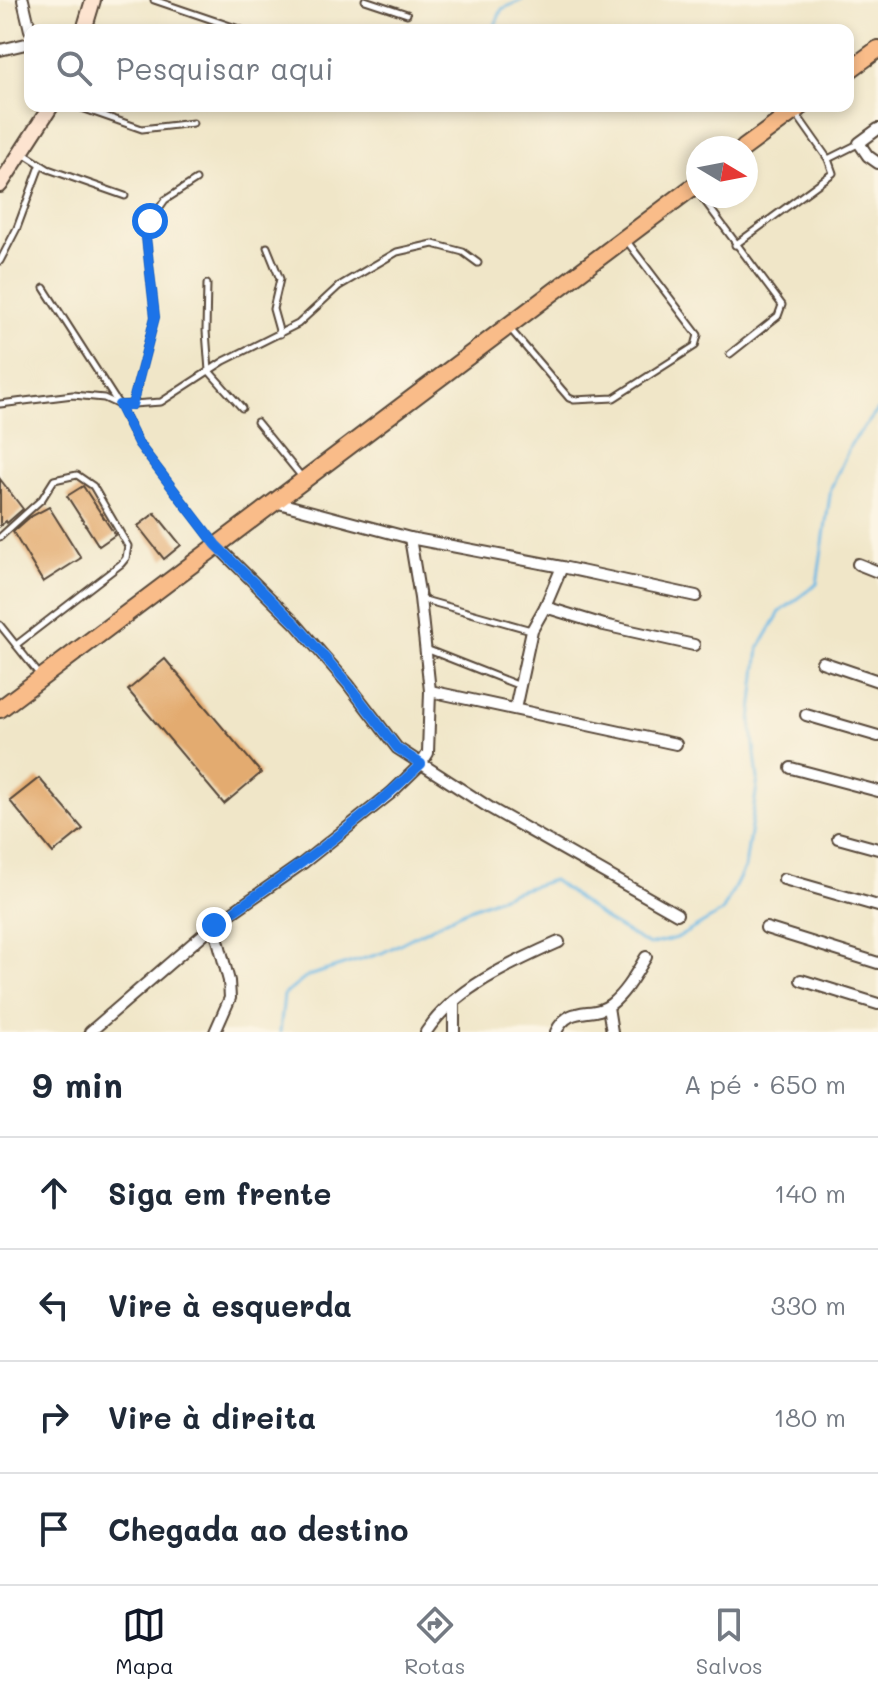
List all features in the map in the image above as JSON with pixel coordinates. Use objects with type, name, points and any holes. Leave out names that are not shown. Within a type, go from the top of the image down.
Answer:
[{"type":"main road","points":[[854,67],[878,49]]},
{"type":"main road","points":[[758,137],[792,112]]},
{"type":"main road","points":[[0,709],[624,238],[686,197]]},
{"type":"street","points":[[23,0],[29,24]]},
{"type":"street","points":[[86,24],[93,0]]},
{"type":"street","points":[[0,50],[24,44]]},
{"type":"street","points":[[0,185],[47,112]]},
{"type":"street","points":[[878,129],[859,143],[868,156],[878,163]]},
{"type":"street","points":[[275,502],[410,538],[696,596]]},
{"type":"street","points":[[90,1032],[214,925],[303,863],[391,793],[421,764],[428,753],[430,738],[430,691],[410,538]]},
{"type":"street","points":[[216,545],[296,624],[348,684],[397,748],[490,808],[677,914]]},
{"type":"street","points":[[858,564],[878,572]]},
{"type":"street","points":[[515,709],[532,630],[562,567]]},
{"type":"street","points":[[545,607],[604,625],[694,645]]},
{"type":"street","points":[[822,662],[878,681]]},
{"type":"street","points":[[430,691],[676,744]]},
{"type":"street","points":[[806,715],[878,736]]},
{"type":"street","points":[[791,768],[878,791]]},
{"type":"street","points":[[838,838],[878,849]]},
{"type":"street","points":[[784,879],[878,906]]},
{"type":"street","points":[[214,925],[229,981],[230,998],[215,1032]]},
{"type":"street","points":[[766,928],[878,963]]},
{"type":"street","points":[[426,1032],[454,1001],[517,960],[559,942]]},
{"type":"street","points":[[556,1032],[568,1017],[608,1007],[624,990],[646,957]]},
{"type":"street","points":[[801,980],[878,1004]]},
{"type":"street","points":[[454,1001],[454,1032]]},
{"type":"street","points":[[608,1007],[612,1032]]},
{"type":"lane","points":[[154,0],[224,24]]},
{"type":"lane","points":[[365,0],[407,14]]},
{"type":"lane","points":[[93,112],[142,129],[193,123]]},
{"type":"lane","points":[[735,245],[832,176],[834,169],[799,112]]},
{"type":"lane","points":[[828,159],[859,143]]},
{"type":"lane","points":[[22,153],[40,166],[125,196]]},
{"type":"lane","points":[[0,261],[17,228],[40,166]]},
{"type":"lane","points":[[132,405],[155,317],[146,237],[150,221],[165,200],[196,180]]},
{"type":"lane","points":[[711,208],[782,305],[778,316],[730,354]]},
{"type":"lane","points":[[508,326],[569,398],[574,400],[614,398],[695,346],[698,335],[624,238]]},
{"type":"lane","points":[[0,404],[73,395],[104,398],[119,405],[161,402],[209,371],[298,324],[339,286],[397,252],[433,244],[463,252],[478,263]]},
{"type":"lane","points":[[267,247],[280,279],[273,309],[280,334]]},
{"type":"lane","points":[[207,284],[209,371],[242,408]]},
{"type":"lane","points":[[44,288],[119,405],[138,443],[216,545]]},
{"type":"lane","points":[[257,422],[305,480]]},
{"type":"lane","points":[[0,537],[42,499],[54,480],[77,475],[93,486],[128,546],[126,558],[121,564],[16,645]]},
{"type":"lane","points":[[420,598],[532,630]]},
{"type":"lane","points":[[0,625],[42,678]]},
{"type":"lane","points":[[425,649],[520,686]]},
{"type":"building","points":[[0,479],[23,509],[0,526]]},
{"type":"building","points":[[83,486],[115,535],[99,546],[67,496]]},
{"type":"building","points":[[49,507],[81,558],[43,582],[13,532],[30,517]]},
{"type":"building","points":[[155,513],[181,545],[164,559],[138,526]]},
{"type":"building","points":[[165,659],[261,773],[224,804],[128,690]]},
{"type":"building","points":[[39,778],[83,829],[53,853],[10,801]]},
{"type":"waterway","points":[[496,24],[502,9],[522,0]]},
{"type":"waterway","points":[[280,1032],[284,995],[308,976],[382,953],[460,913],[553,880],[609,922],[649,945],[677,938],[722,912],[745,867],[758,779],[751,721],[759,648],[780,612],[817,584],[831,488],[851,444],[878,410]]},
{"type":"route","points":[[150,221],[146,237],[155,317],[132,405],[119,405],[138,443],[216,545],[296,624],[348,684],[397,748],[421,764],[391,793],[303,863],[214,925]]}]
